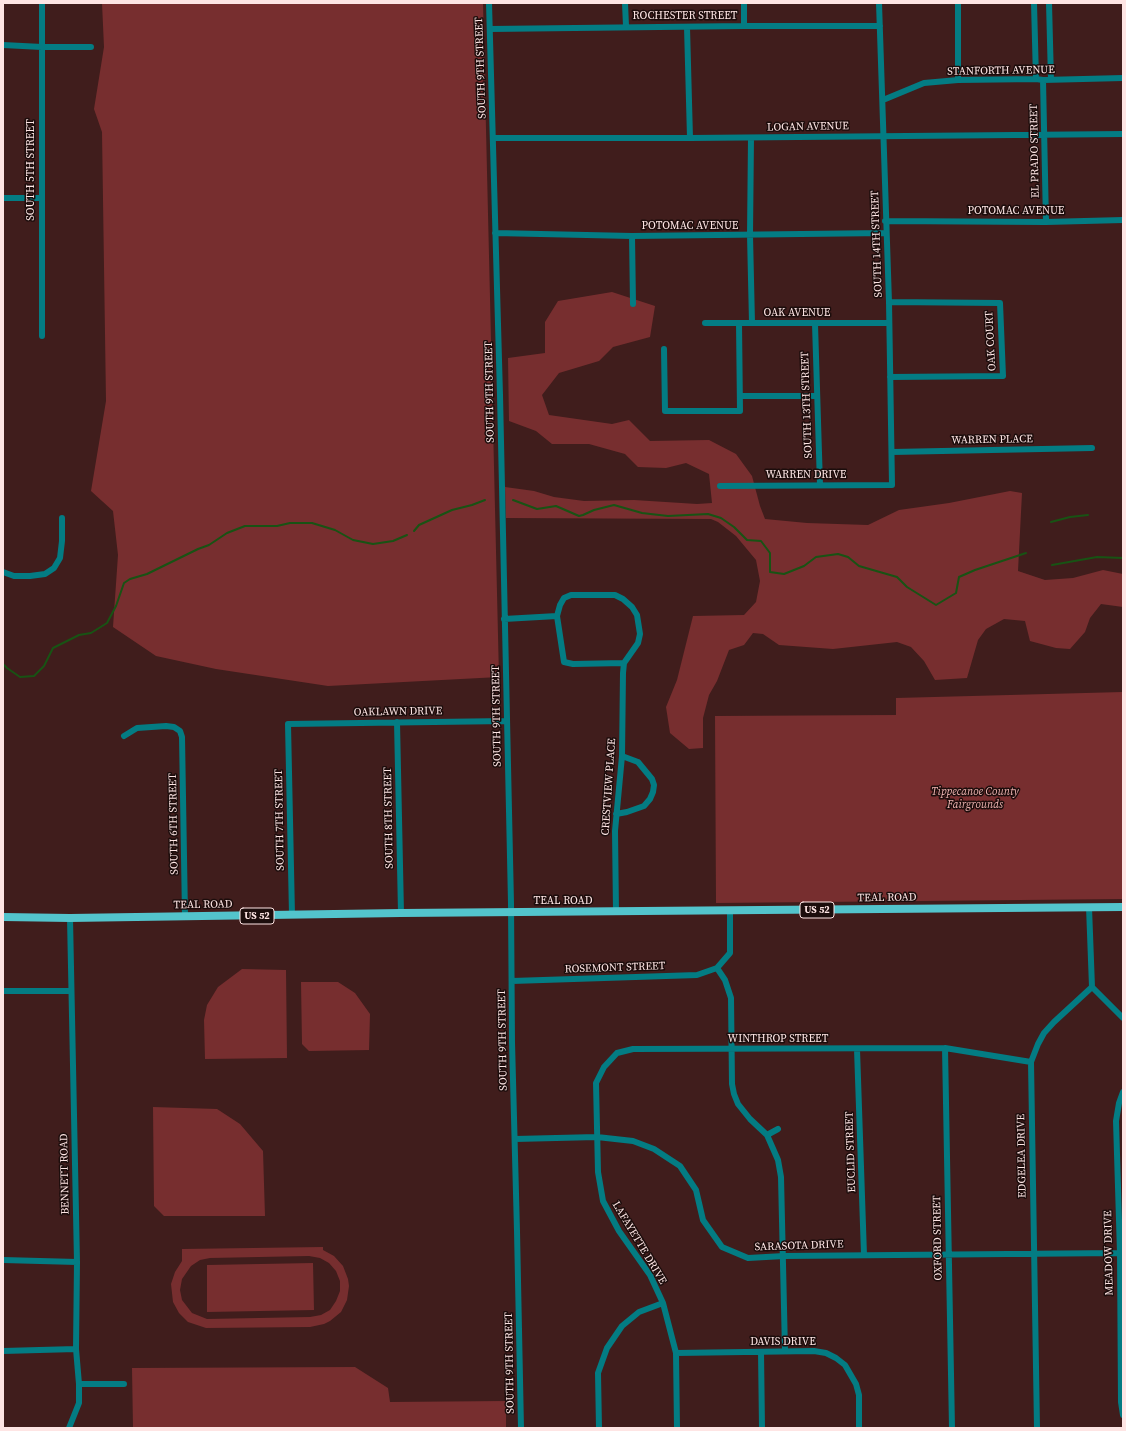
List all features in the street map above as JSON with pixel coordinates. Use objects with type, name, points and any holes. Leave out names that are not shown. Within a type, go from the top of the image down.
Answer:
[{"type":"main road","name":"TEAL ROAD","points":[[3,917],[70,918],[401,913],[1123,907]]},
{"type":"street","name":"SOUTH 5TH STREET","points":[[42,3],[42,336]]},
{"type":"street","name":"SOUTH 9TH STREET","points":[[489,3],[507,721],[521,1428]]},
{"type":"street","points":[[625,3],[626,26]]},
{"type":"street","points":[[744,3],[744,26]]},
{"type":"street","name":"SOUTH 14TH STREET","points":[[879,3],[884,136],[892,485]]},
{"type":"street","points":[[958,3],[958,80]]},
{"type":"street","points":[[1034,3],[1036,79]]},
{"type":"street","points":[[1049,3],[1051,80]]},
{"type":"street","name":"ROCHESTER STREET","points":[[490,28],[626,26],[880,26]]},
{"type":"street","points":[[687,27],[690,138]]},
{"type":"street","points":[[3,45],[91,47]]},
{"type":"street","name":"STANFORTH AVENUE","points":[[883,100],[924,83],[958,80],[1123,78]]},
{"type":"street","name":"EL PRADO STREET","points":[[1043,80],[1046,222]]},
{"type":"street","name":"LOGAN AVENUE","points":[[493,138],[751,138],[1123,134]]},
{"type":"street","points":[[751,138],[750,236],[752,323]]},
{"type":"street","points":[[3,198],[41,198]]},
{"type":"street","name":"POTOMAC AVENUE","points":[[885,221],[1046,222],[1123,220]]},
{"type":"street","name":"POTOMAC AVENUE","points":[[495,233],[632,236],[750,236],[886,233]]},
{"type":"street","points":[[632,236],[633,304]]},
{"type":"street","name":"OAK COURT","points":[[888,302],[1000,303],[1003,376],[890,377]]},
{"type":"street","name":"OAK AVENUE","points":[[705,323],[889,323]]},
{"type":"street","points":[[664,348],[665,411],[740,411],[739,323]]},
{"type":"street","name":"SOUTH 13TH STREET","points":[[815,324],[820,485]]},
{"type":"street","points":[[740,396],[817,396]]},
{"type":"street","name":"WARREN PLACE","points":[[892,452],[1092,448]]},
{"type":"street","name":"WARREN DRIVE","points":[[720,486],[892,485]]},
{"type":"street","points":[[3,572],[14,576],[30,576],[45,574],[54,568],[60,558],[62,518]]},
{"type":"street","points":[[571,595],[615,595],[623,599],[632,607],[637,615],[640,634],[638,644],[624,663],[573,664],[564,662],[557,616],[564,598],[571,595]]},
{"type":"street","points":[[504,619],[557,616]]},
{"type":"street","name":"CRESTVIEW PLACE","points":[[616,912],[615,831],[622,756],[624,663]]},
{"type":"street","name":"OAKLAWN DRIVE","points":[[288,724],[507,721]]},
{"type":"street","name":"SOUTH 8TH STREET","points":[[397,722],[401,913]]},
{"type":"street","name":"SOUTH 7TH STREET","points":[[288,724],[292,915]]},
{"type":"street","name":"SOUTH 6TH STREET","points":[[124,736],[137,728],[146,726],[174,727],[180,731],[183,750],[185,916]]},
{"type":"street","points":[[616,814],[628,812],[644,806],[650,800],[654,785],[652,779],[638,762],[622,756]]},
{"type":"street","points":[[1090,907],[1092,987],[1123,1018]]},
{"type":"street","points":[[730,911],[730,953],[717,968],[725,980],[731,998],[732,1084],[734,1094],[738,1104],[750,1119],[767,1135],[778,1160],[781,1177],[784,1256],[785,1351]]},
{"type":"street","name":"BENNETT ROAD","points":[[69,1428],[79,1403],[76,1349],[77,1262],[70,918]]},
{"type":"street","name":"ROSEMONT STREET","points":[[512,981],[697,975],[717,968]]},
{"type":"street","name":"EDGELEA DRIVE","points":[[1037,1428],[1031,1062],[1044,1033],[1092,987]]},
{"type":"street","points":[[3,991],[71,991]]},
{"type":"street","name":"WINTHROP STREET","points":[[597,1137],[596,1083],[604,1067],[618,1053],[632,1049],[945,1048],[1031,1062]]},
{"type":"street","name":"OXFORD STREET","points":[[945,1048],[952,1428]]},
{"type":"street","name":"EUCLID STREET","points":[[858,1049],[864,1255]]},
{"type":"street","name":"MEADOW DRIVE","points":[[1123,1092],[1119,1103],[1116,1121],[1120,1253],[1121,1402],[1123,1415]]},
{"type":"street","points":[[767,1135],[778,1129]]},
{"type":"street","name":"SARASOTA DRIVE","points":[[515,1139],[597,1137],[633,1141],[654,1149],[680,1166],[696,1190],[703,1220],[722,1248],[748,1258],[784,1256],[1120,1253]]},
{"type":"street","name":"LAFAYETTE DRIVE","points":[[597,1137],[598,1172],[603,1201],[619,1231],[650,1275],[663,1303],[676,1353],[677,1428]]},
{"type":"street","points":[[3,1260],[77,1262]]},
{"type":"street","points":[[599,1428],[598,1374],[607,1348],[622,1326],[639,1312],[663,1303]]},
{"type":"street","points":[[3,1351],[76,1349]]},
{"type":"street","name":"DAVIS DRIVE","points":[[676,1353],[814,1351],[826,1353],[845,1365],[856,1384],[858,1395],[859,1428]]},
{"type":"street","points":[[761,1352],[762,1428]]},
{"type":"street","points":[[79,1384],[124,1384]]},
{"type":"green space","points":[[102,3],[483,3],[499,677],[328,686],[216,669],[156,656],[113,627],[118,555],[113,511],[91,491],[106,401],[102,132],[94,109],[104,47]]},
{"type":"green space","points":[[612,292],[655,306],[650,337],[613,347],[599,361],[559,373],[542,395],[549,415],[612,424],[629,420],[650,441],[709,440],[736,454],[752,476],[765,519],[807,523],[868,525],[899,510],[949,503],[1010,491],[1022,493],[1018,571],[1045,580],[1073,578],[1103,570],[1123,574],[1123,607],[1101,604],[1090,618],[1085,632],[1070,649],[1056,648],[1030,641],[1025,621],[1004,619],[986,629],[978,640],[967,678],[935,680],[924,661],[911,647],[897,642],[833,649],[779,645],[763,634],[753,633],[744,645],[729,650],[717,681],[709,695],[703,718],[703,748],[689,749],[670,733],[666,707],[677,680],[693,616],[744,615],[756,602],[760,581],[756,560],[736,536],[718,522],[711,519],[506,518],[505,487],[534,491],[554,497],[584,501],[634,500],[697,504],[712,503],[709,474],[686,463],[666,468],[638,467],[625,454],[589,444],[552,444],[536,431],[509,421],[508,358],[545,353],[545,322],[558,301]]},
{"type":"green space","name":"Tippecanoe County Fairgrounds","points":[[1123,692],[1123,899],[716,903],[715,716],[896,715],[896,698]]},
{"type":"green space","points":[[242,969],[286,970],[287,1058],[205,1059],[204,1020],[207,1005],[218,987]]},
{"type":"green space","points":[[301,982],[338,982],[355,993],[370,1014],[369,1050],[309,1051],[302,1044]]},
{"type":"green space","points":[[153,1107],[217,1109],[240,1124],[263,1151],[265,1216],[164,1216],[154,1206]]},
{"type":"green space","points":[[323,1247],[323,1250],[334,1256],[343,1266],[349,1286],[347,1300],[341,1312],[330,1321],[310,1327],[206,1328],[188,1322],[179,1313],[173,1302],[171,1284],[175,1272],[182,1261],[182,1249]],"holes":[[[309,1256],[320,1258],[329,1263],[336,1271],[340,1281],[340,1291],[336,1301],[330,1310],[321,1315],[310,1317],[207,1319],[192,1313],[182,1300],[180,1290],[182,1279],[191,1266],[200,1260],[210,1258]]]},
{"type":"green space","points":[[313,1263],[314,1310],[207,1312],[207,1265]]},
{"type":"green space","points":[[355,1367],[388,1388],[390,1402],[506,1401],[506,1428],[133,1428],[132,1368]]},
{"type":"waterway","points":[[414,531],[419,525],[452,510],[485,500]]},
{"type":"waterway","points":[[513,500],[537,509],[556,506],[579,516],[594,510],[614,505],[642,513],[668,516],[708,514],[721,518],[734,527],[747,540],[761,541],[770,553],[770,572],[784,574],[804,566],[816,557],[838,554],[848,557],[859,566],[897,577],[907,587],[936,605],[956,593],[959,577],[1026,553]]},
{"type":"waterway","points":[[1051,522],[1070,517],[1088,515]]},
{"type":"waterway","points":[[3,664],[20,677],[34,676],[44,666],[53,648],[79,635],[91,633],[107,623],[116,606],[124,583],[130,579],[147,574],[209,545],[227,533],[245,526],[277,526],[290,523],[312,523],[335,530],[353,540],[373,544],[393,541],[407,535]]},
{"type":"waterway","points":[[1052,565],[1097,557],[1123,558]]}]
